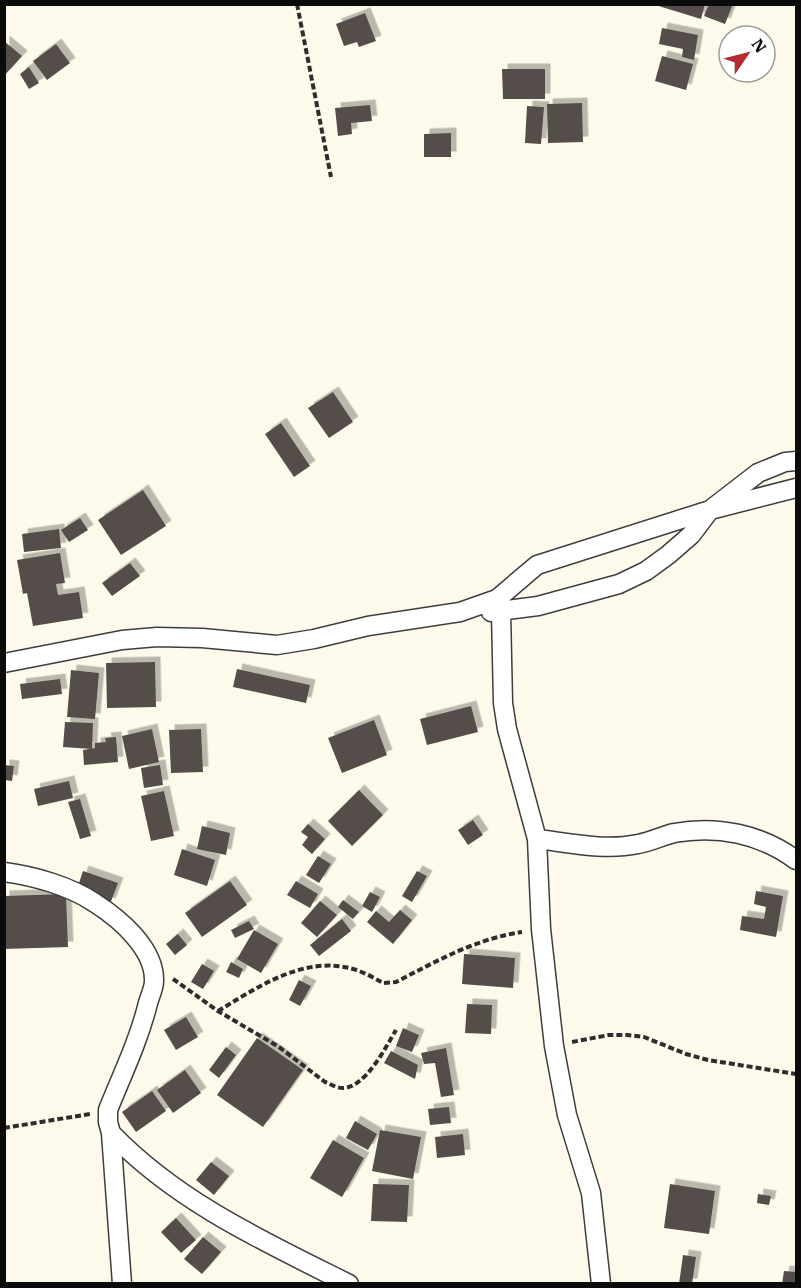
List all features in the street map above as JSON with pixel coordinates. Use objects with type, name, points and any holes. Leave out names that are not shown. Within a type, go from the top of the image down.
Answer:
[{"type":"street","points":[[4,663],[122,640],[158,636],[277,645],[368,626],[460,612],[501,612],[538,606],[619,584],[646,571],[690,535],[710,510],[758,473],[786,462],[796,461]]},
{"type":"street","points":[[460,612],[496,599],[537,565],[710,510],[796,488]]},
{"type":"street","points":[[501,612],[501,677],[504,712],[537,839],[541,929],[554,1046],[567,1115],[591,1193],[601,1284]]},
{"type":"street","points":[[537,839],[610,847],[639,844],[696,829],[728,831],[764,840],[781,848],[796,860]]},
{"type":"street","points":[[4,872],[44,882],[95,903],[132,933],[150,958],[154,981],[143,1026],[108,1110],[122,1284]]},
{"type":"street","points":[[111,1133],[192,1200],[243,1231],[349,1284]]},
{"type":"path","points":[[297,4],[331,177]]},
{"type":"path","points":[[218,1011],[274,980],[298,970],[322,965],[353,969],[388,984],[453,952],[512,933],[541,929]]},
{"type":"path","points":[[150,958],[179,984],[218,1011],[268,1040],[335,1087],[352,1086],[362,1079],[396,1030]]},
{"type":"path","points":[[554,1046],[585,1038],[627,1035],[644,1037],[708,1060],[796,1074]]},
{"type":"path","points":[[4,1128],[108,1110]]},
{"type":"building","points":[[652,4],[705,4],[701,19]]},
{"type":"building","points":[[709,4],[733,4],[725,24],[704,16]]},
{"type":"building","points":[[365,13],[376,41],[359,47],[357,42],[344,46],[336,24]]},
{"type":"building","points":[[662,28],[698,35],[694,60],[682,57],[683,49],[659,44]]},
{"type":"building","points":[[4,41],[22,56],[4,76]]},
{"type":"building","points":[[56,44],[70,63],[47,80],[33,61]]},
{"type":"building","points":[[662,56],[693,64],[686,90],[655,81]]},
{"type":"building","points":[[29,67],[39,83],[29,89],[20,74]]},
{"type":"building","points":[[502,69],[545,69],[545,99],[503,99]]},
{"type":"building","points":[[582,103],[583,142],[548,143],[547,104]]},
{"type":"building","points":[[370,105],[372,121],[351,123],[352,134],[338,136],[335,108]]},
{"type":"building","points":[[527,106],[544,107],[541,144],[525,143]]},
{"type":"building","points":[[451,133],[451,157],[424,157],[424,134]]},
{"type":"building","points":[[333,392],[353,422],[329,438],[308,408]]},
{"type":"building","points":[[281,423],[310,466],[294,477],[265,434]]},
{"type":"building","points":[[143,490],[166,526],[121,555],[98,520]]},
{"type":"building","points":[[80,518],[88,530],[69,542],[61,530]]},
{"type":"building","points":[[59,529],[61,548],[24,552],[22,534]]},
{"type":"building","points":[[60,553],[65,583],[56,584],[58,595],[79,592],[83,618],[33,626],[27,593],[23,594],[17,560]]},
{"type":"building","points":[[130,563],[140,576],[112,596],[102,583]]},
{"type":"building","points":[[155,662],[156,707],[107,708],[106,663]]},
{"type":"building","points":[[237,669],[310,685],[306,703],[233,687]]},
{"type":"building","points":[[71,670],[99,673],[95,719],[67,717]]},
{"type":"building","points":[[60,679],[62,694],[22,699],[20,684]]},
{"type":"building","points":[[471,706],[478,732],[427,745],[420,719]]},
{"type":"building","points":[[374,720],[387,755],[342,773],[328,738]]},
{"type":"building","points":[[65,722],[93,723],[92,749],[63,747]]},
{"type":"building","points":[[152,729],[159,762],[129,769],[122,736]]},
{"type":"building","points":[[201,729],[203,772],[171,773],[169,730]]},
{"type":"building","points":[[116,737],[118,762],[84,765],[83,750],[95,748],[95,743],[106,742],[105,738]]},
{"type":"building","points":[[4,765],[14,766],[12,781],[4,780]]},
{"type":"building","points":[[160,765],[163,785],[144,788],[141,768]]},
{"type":"building","points":[[69,781],[73,798],[38,806],[34,789]]},
{"type":"building","points":[[359,790],[383,815],[352,846],[328,821]]},
{"type":"building","points":[[164,791],[174,836],[151,841],[141,796]]},
{"type":"building","points":[[80,799],[91,836],[80,839],[68,802]]},
{"type":"building","points":[[473,820],[483,835],[468,845],[458,830]]},
{"type":"building","points":[[308,824],[325,839],[312,854],[302,845],[308,837],[301,832]]},
{"type":"building","points":[[202,826],[230,833],[226,855],[197,849]]},
{"type":"building","points":[[182,849],[215,860],[207,886],[174,875]]},
{"type":"building","points":[[318,856],[331,864],[319,883],[306,875]]},
{"type":"building","points":[[83,871],[118,883],[110,904],[76,892]]},
{"type":"building","points":[[417,871],[427,876],[412,902],[402,896]]},
{"type":"building","points":[[230,881],[247,905],[202,937],[185,913]]},
{"type":"building","points":[[296,881],[318,894],[310,908],[287,895]]},
{"type":"building","points":[[756,891],[783,896],[776,937],[740,930],[742,916],[764,919],[766,907],[754,904]]},
{"type":"building","points":[[370,892],[380,897],[372,912],[362,906]]},
{"type":"building","points":[[66,894],[68,947],[4,949],[4,896]]},
{"type":"building","points":[[343,900],[359,912],[353,919],[338,907]]},
{"type":"building","points":[[320,901],[337,915],[317,937],[301,923]]},
{"type":"building","points":[[400,910],[412,920],[393,944],[367,922],[376,911],[389,922]]},
{"type":"building","points":[[342,919],[351,931],[319,956],[310,945]]},
{"type":"building","points":[[249,921],[254,929],[235,938],[231,930]]},
{"type":"building","points":[[254,930],[278,944],[261,973],[237,959]]},
{"type":"building","points":[[178,934],[187,945],[175,955],[166,944]]},
{"type":"building","points":[[464,954],[515,958],[513,988],[462,984]]},
{"type":"building","points":[[231,962],[243,969],[239,978],[226,972]]},
{"type":"building","points":[[202,964],[214,971],[203,989],[191,982]]},
{"type":"building","points":[[299,980],[311,986],[300,1006],[289,1000]]},
{"type":"building","points":[[467,1004],[492,1005],[491,1034],[465,1033]]},
{"type":"building","points":[[186,1017],[198,1037],[176,1050],[164,1030]]},
{"type":"building","points":[[403,1028],[419,1035],[412,1052],[396,1046]]},
{"type":"building","points":[[257,1038],[303,1070],[263,1127],[217,1095]]},
{"type":"building","points":[[226,1047],[236,1055],[219,1078],[209,1070]]},
{"type":"building","points":[[446,1048],[454,1095],[441,1097],[435,1063],[424,1064],[421,1053]]},
{"type":"building","points":[[391,1051],[418,1065],[415,1079],[384,1063]]},
{"type":"building","points":[[185,1070],[201,1093],[173,1113],[157,1090]]},
{"type":"building","points":[[152,1091],[166,1111],[136,1132],[122,1112]]},
{"type":"building","points":[[449,1107],[451,1123],[430,1125],[428,1109]]},
{"type":"building","points":[[355,1121],[377,1134],[368,1150],[346,1138]]},
{"type":"building","points":[[380,1130],[421,1137],[413,1179],[372,1171]]},
{"type":"building","points":[[463,1134],[465,1155],[437,1158],[435,1137]]},
{"type":"building","points":[[333,1140],[364,1158],[342,1197],[310,1178]]},
{"type":"building","points":[[211,1162],[229,1176],[214,1195],[196,1180]]},
{"type":"building","points":[[373,1184],[409,1185],[407,1222],[371,1221]]},
{"type":"building","points":[[670,1184],[715,1191],[709,1234],[664,1228]]},
{"type":"building","points":[[758,1194],[771,1196],[769,1205],[757,1203]]},
{"type":"building","points":[[176,1218],[196,1240],[181,1253],[161,1232]]},
{"type":"building","points":[[203,1237],[221,1252],[202,1274],[184,1259]]},
{"type":"building","points":[[683,1255],[696,1257],[692,1284],[679,1284]]},
{"type":"building","points":[[784,1271],[796,1272],[796,1284],[782,1284]]}]
